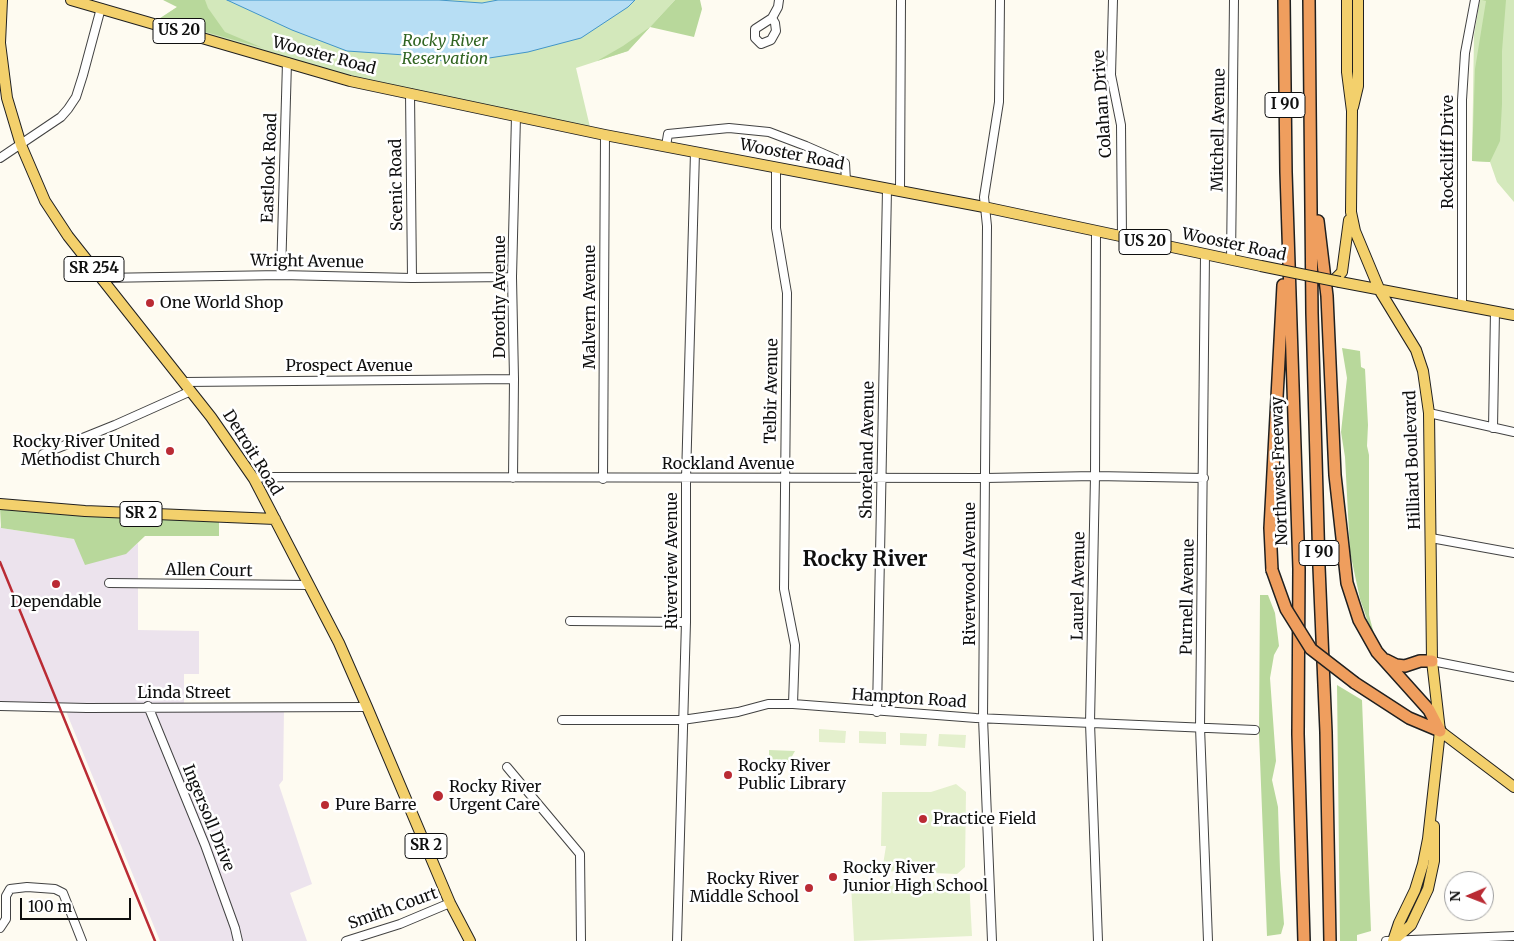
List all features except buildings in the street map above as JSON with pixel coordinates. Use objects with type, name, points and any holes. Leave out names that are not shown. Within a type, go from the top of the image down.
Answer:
[{"type":"highway","name":"Northwest Freeway","points":[[1284,0],[1287,211],[1299,569],[1298,734],[1304,941]]},
{"type":"highway","name":"I 90","points":[[1310,0],[1312,313],[1326,732],[1330,941]]},
{"type":"highway","points":[[1312,164],[1326,296],[1335,475],[1347,583],[1359,620],[1378,654],[1429,710],[1440,731]]},
{"type":"highway","points":[[1287,211],[1270,528],[1272,570],[1286,609],[1311,649],[1355,683],[1409,718],[1440,731]]},
{"type":"highway","points":[[1378,654],[1399,666],[1410,666],[1420,661],[1432,661]]},
{"type":"main road","name":"Detroit Road","points":[[2,0],[0,43],[3,98],[20,144],[45,201],[68,236],[224,434],[254,479],[338,643],[450,903],[470,941]]},
{"type":"main road","name":"Wooster Road","points":[[71,0],[350,80],[605,135],[984,207],[1261,266],[1339,278],[1380,291],[1514,314]]},
{"type":"main road","name":"Hilliard Boulevard","points":[[1347,0],[1347,72],[1352,111],[1351,212],[1355,231],[1380,291],[1416,350],[1423,370],[1429,413],[1432,661],[1440,731],[1435,759],[1431,814],[1423,864],[1415,890],[1399,923],[1393,941]]},
{"type":"main road","name":"Hilliard Boulevard","points":[[1352,111],[1358,86],[1358,0]]},
{"type":"main road","points":[[1339,278],[1351,212]]},
{"type":"main road","name":"SR 2","points":[[2,504],[84,511],[275,520]]},
{"type":"main road","points":[[1440,731],[1514,787]]},
{"type":"street","points":[[772,18],[778,7],[779,0]]},
{"type":"street","points":[[900,191],[901,0]]},
{"type":"street","name":"Riverwood Avenue","points":[[992,941],[983,718],[987,226],[984,189],[999,102],[1000,0]]},
{"type":"street","name":"Colahan Drive","points":[[1113,0],[1111,75],[1121,124],[1122,237]]},
{"type":"street","name":"Mitchell Avenue","points":[[1231,260],[1234,0]]},
{"type":"street","name":"Rockcliff Drive","points":[[1462,304],[1462,100],[1466,49],[1474,0]]},
{"type":"street","points":[[0,158],[61,117],[68,109],[76,97],[83,76],[101,8]]},
{"type":"street","name":"Eastlook Road","points":[[280,275],[287,62]]},
{"type":"street","name":"Scenic Road","points":[[410,93],[412,278]]},
{"type":"street","name":"Dorothy Avenue","points":[[513,478],[512,277],[516,116]]},
{"type":"street","points":[[666,146],[668,134],[729,128],[768,132],[844,163],[846,181]]},
{"type":"street","name":"Malvern Avenue","points":[[603,478],[605,135]]},
{"type":"street","name":"Riverview Avenue","points":[[677,941],[686,622],[686,478],[695,152]]},
{"type":"street","name":"Telbir Avenue","points":[[776,168],[776,228],[787,294],[784,589],[795,644],[792,704]]},
{"type":"street","name":"Shoreland Avenue","points":[[877,712],[887,189]]},
{"type":"street","name":"Laurel Avenue","points":[[1096,231],[1095,476],[1090,723],[1098,941]]},
{"type":"street","name":"Purnell Avenue","points":[[1205,254],[1200,727],[1208,941]]},
{"type":"street","name":"Wright Avenue","points":[[101,278],[280,275],[412,278],[512,277]]},
{"type":"street","points":[[1493,428],[1495,311]]},
{"type":"street","name":"Prospect Avenue","points":[[184,382],[514,379]]},
{"type":"street","points":[[43,454],[115,426],[191,391]]},
{"type":"street","points":[[1429,413],[1514,432]]},
{"type":"street","name":"Rockland Avenue","points":[[254,479],[984,478],[1095,476],[1204,478]]},
{"type":"street","points":[[1431,538],[1514,553]]},
{"type":"street","name":"Allen Court","points":[[109,583],[308,586]]},
{"type":"street","points":[[570,621],[686,622]]},
{"type":"street","points":[[1432,661],[1514,677]]},
{"type":"street","name":"Hampton Road","points":[[562,720],[682,720],[738,712],[768,704],[792,704],[877,712],[983,718],[1255,730]]},
{"type":"street","name":"Linda Street","points":[[0,706],[367,707]]},
{"type":"street","name":"Ingersoll Drive","points":[[148,706],[205,845],[238,941]]},
{"type":"street","points":[[507,767],[580,854],[581,941]]},
{"type":"street","points":[[0,928],[6,919],[6,896],[10,890],[27,887],[54,889],[63,894],[82,941]]},
{"type":"street","name":"Smith Court","points":[[346,941],[400,924],[450,903]]},
{"type":"street","points":[[1386,941],[1514,936]]},
{"type":"shaded area","points":[[0,525],[1,528],[75,539],[125,554],[138,543],[138,630],[199,631],[199,674],[184,674],[184,708],[284,709],[283,780],[279,785],[312,884],[290,893],[307,941],[160,941],[63,704],[0,704]]},
{"type":"green space","points":[[163,0],[205,0],[208,8],[225,32],[263,48],[159,19],[177,7]]},
{"type":"green space","name":"Rocky River Reservation","points":[[188,0],[675,0],[628,51],[576,68],[590,127],[359,84],[154,22]]},
{"type":"green space","points":[[675,0],[700,0],[702,9],[694,37],[650,27]]},
{"type":"green space","points":[[1480,0],[1514,0],[1514,202],[1497,182],[1490,162],[1472,161],[1474,35]]},
{"type":"green space","points":[[1482,0],[1506,0],[1502,51],[1500,141],[1490,162],[1472,161],[1475,69],[1486,1]]},
{"type":"green space","points":[[650,27],[628,51],[597,61],[623,46]]},
{"type":"green space","points":[[1342,348],[1360,351],[1361,367],[1365,369],[1368,425],[1367,446],[1369,455],[1369,615],[1374,634],[1360,599],[1350,552],[1345,457],[1341,432],[1347,378]]},
{"type":"green space","points":[[0,508],[219,522],[219,536],[145,536],[126,554],[85,565],[74,539],[1,528]]},
{"type":"green space","points":[[1260,595],[1268,595],[1275,613],[1279,646],[1274,655],[1270,678],[1276,761],[1272,780],[1278,807],[1284,924],[1281,934],[1267,936],[1259,734]]},
{"type":"green space","points":[[1337,685],[1362,700],[1371,931],[1357,935],[1357,941],[1340,941]]},
{"type":"green space","points":[[819,729],[846,731],[845,743],[819,742]]},
{"type":"green space","points":[[859,731],[886,732],[886,744],[859,743]]},
{"type":"green space","points":[[900,733],[927,734],[926,746],[900,745]]},
{"type":"green space","points":[[939,734],[966,735],[965,748],[938,746]]},
{"type":"green space","points":[[769,750],[795,751],[783,772],[769,772]]},
{"type":"green space","name":"Practice Field","points":[[956,784],[966,792],[965,867],[957,874],[882,871],[886,846],[881,846],[882,792],[931,792]]},
{"type":"green space","points":[[969,880],[972,936],[854,941],[851,885]]},
{"type":"water","points":[[227,0],[439,0],[482,3],[498,0],[635,0],[628,7],[581,38],[528,52],[457,63],[405,55],[347,51],[292,30]]},
{"type":"railway","points":[[0,562],[155,941]]},
{"type":"place","name":"One World Shop","points":[[150,303]]},
{"type":"place","name":"Rocky River United Methodist Church","points":[[170,451]]},
{"type":"place","name":"Dependable","points":[[56,584]]},
{"type":"place","name":"Rocky River Public Library","points":[[728,775]]},
{"type":"place","name":"Rocky River Urgent Care","points":[[438,796]]},
{"type":"place","name":"Pure Barre","points":[[325,805]]},
{"type":"place","name":"Practice Field","points":[[923,819]]},
{"type":"place","name":"Rocky River Junior High School","points":[[833,877]]},
{"type":"place","name":"Rocky River Middle School","points":[[809,888]]},
{"type":"district","name":"Rocky River","points":[[865,560]]}]
